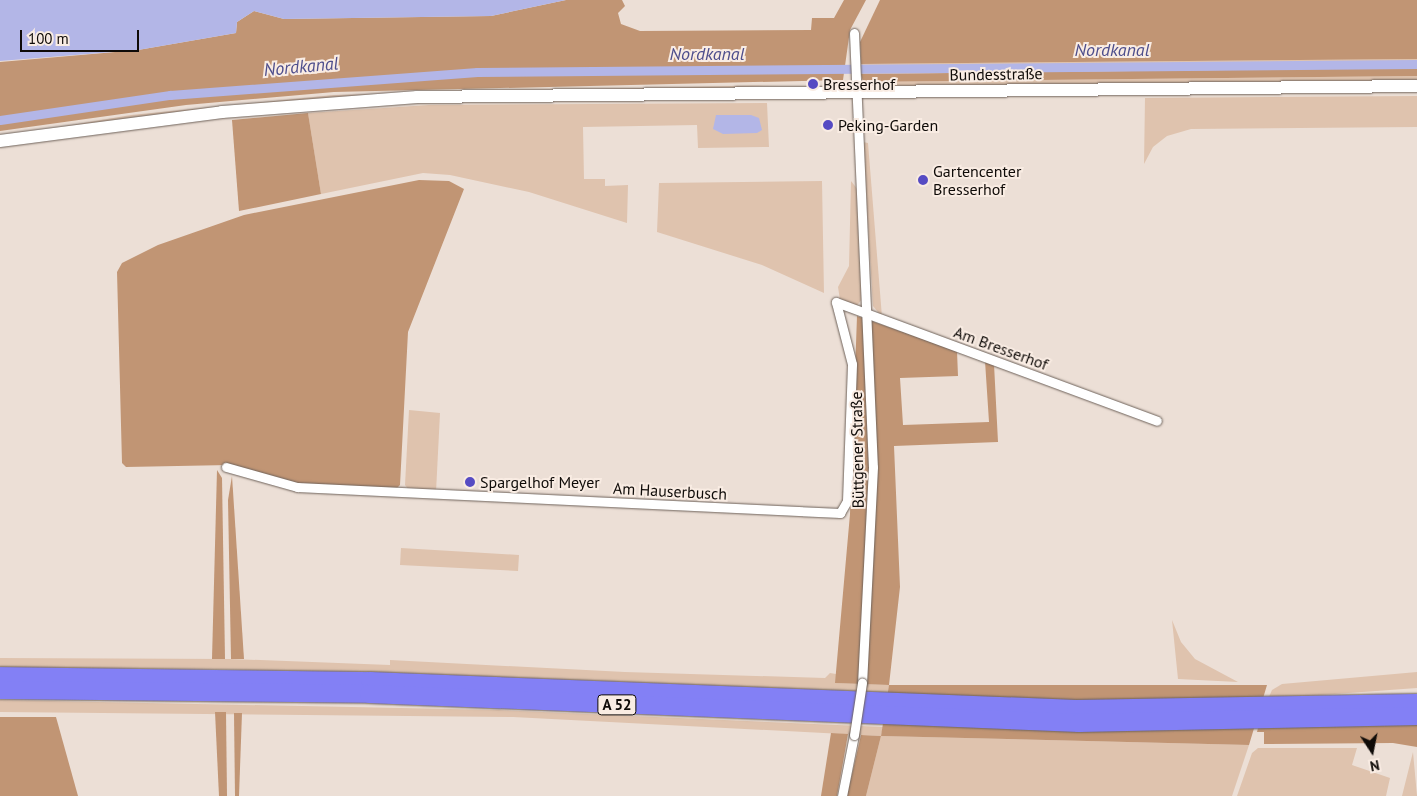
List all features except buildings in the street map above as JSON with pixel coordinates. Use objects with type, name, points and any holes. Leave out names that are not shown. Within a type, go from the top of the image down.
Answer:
[{"type":"highway","name":"A 52","points":[[0,676],[331,680],[907,705],[1234,716]]},
{"type":"highway","name":"A 52","points":[[0,690],[369,694],[907,719],[1282,715],[1417,716]]},
{"type":"highway","name":"A 52","points":[[1282,715],[1417,703]]},
{"type":"main road","name":"Bundesstraße","points":[[0,141],[187,115],[352,101],[855,91],[1417,86]]},
{"type":"street","name":"Büttgener Straße","points":[[842,796],[862,682],[873,512],[868,315],[855,91],[854,33]]},
{"type":"street","name":"Am Bresserhof","points":[[836,302],[1157,421]]},
{"type":"street","name":"Am Hauserbusch","points":[[226,467],[297,487],[840,513],[847,501],[852,364],[836,302]]},
{"type":"shaded area","points":[[566,0],[622,0],[625,6],[618,13],[621,24],[640,31],[811,30],[812,18],[834,18],[844,0],[866,0],[850,30],[843,80],[334,92],[186,105],[0,131],[0,62],[138,50],[236,33],[237,22],[254,11],[284,19],[491,16]]},
{"type":"shaded area","points":[[880,0],[1417,0],[1417,59],[861,64],[860,42]]},
{"type":"shaded area","points":[[1417,59],[1417,68],[861,74],[861,64]]},
{"type":"shaded area","points":[[1417,68],[1417,76],[863,82],[861,74]]},
{"type":"shaded area","points":[[1417,76],[1417,82],[866,87],[863,82]]},
{"type":"shaded area","points":[[780,85],[187,111],[0,137],[131,115],[334,95]]},
{"type":"shaded area","points":[[1417,96],[1417,127],[1191,129],[1167,136],[1153,147],[1144,164],[1145,98]]},
{"type":"shaded area","points":[[767,103],[769,147],[698,148],[697,125],[583,127],[584,179],[605,179],[605,186],[628,185],[627,223],[529,192],[450,175],[423,173],[321,194],[308,113],[429,105]]},
{"type":"shaded area","points":[[308,113],[321,194],[239,211],[232,120]]},
{"type":"shaded area","points":[[863,142],[868,143],[882,317],[873,306]]},
{"type":"shaded area","points":[[419,180],[449,181],[464,189],[408,332],[400,485],[395,490],[297,484],[229,465],[126,467],[122,463],[117,272],[122,263],[158,245],[244,215]]},
{"type":"shaded area","points":[[822,181],[824,293],[762,265],[657,232],[659,183]]},
{"type":"shaded area","points":[[851,181],[858,190],[862,299],[856,307],[840,300],[838,287],[849,266]]},
{"type":"shaded area","points":[[857,316],[957,351],[958,376],[900,378],[903,425],[989,422],[985,361],[994,364],[998,442],[894,446],[900,587],[889,685],[835,683],[850,514]]},
{"type":"shaded area","points":[[409,410],[440,413],[436,492],[409,490],[405,485]]},
{"type":"shaded area","points":[[217,470],[222,478],[225,659],[212,659]]},
{"type":"shaded area","points":[[232,476],[244,659],[231,659],[228,500]]},
{"type":"shaded area","points":[[401,548],[519,555],[518,571],[400,565]]},
{"type":"shaded area","points":[[1172,620],[1181,642],[1195,659],[1238,682],[1178,679]]},
{"type":"shaded area","points":[[0,658],[231,659],[390,665],[390,660],[625,672],[825,678],[830,673],[836,674],[836,683],[889,685],[888,695],[223,669],[0,668]]},
{"type":"shaded area","points":[[1417,672],[1417,688],[1268,699],[1272,690],[1282,684]]},
{"type":"shaded area","points":[[889,685],[1267,685],[1249,745],[881,736]]},
{"type":"shaded area","points":[[0,700],[498,710],[883,727],[881,736],[513,717],[0,712]]},
{"type":"shaded area","points":[[215,712],[226,712],[227,796],[219,796]]},
{"type":"shaded area","points":[[234,713],[242,713],[239,796],[235,796]]},
{"type":"shaded area","points":[[0,717],[56,717],[78,796],[0,796]]},
{"type":"shaded area","points":[[1417,725],[1417,747],[1393,743],[1264,744],[1264,732],[1257,732],[1258,728]]},
{"type":"shaded area","points":[[831,733],[848,734],[837,796],[821,796]]},
{"type":"shaded area","points":[[861,735],[881,736],[866,796],[847,796]]},
{"type":"shaded area","points":[[881,736],[1249,745],[1232,796],[866,796]]},
{"type":"shaded area","points":[[1258,748],[1357,748],[1352,765],[1390,778],[1386,796],[1237,796],[1252,753]]},
{"type":"shaded area","points":[[1413,752],[1417,796],[1402,796]]},
{"type":"water","points":[[0,0],[566,0],[491,16],[284,19],[254,11],[237,22],[236,33],[138,50],[0,61]]},
{"type":"water","points":[[716,115],[751,115],[759,118],[762,130],[757,133],[723,134],[713,129]]},
{"type":"waterway","name":"Nordkanal","points":[[0,120],[170,95],[477,72],[1417,64]]},
{"type":"place","name":"Bresserhof","points":[[813,84]]},
{"type":"place","name":"Peking-Garden","points":[[828,125]]},
{"type":"place","name":"Gartencenter Bresserhof","points":[[923,180]]},
{"type":"place","name":"Spargelhof Meyer","points":[[470,482]]}]
